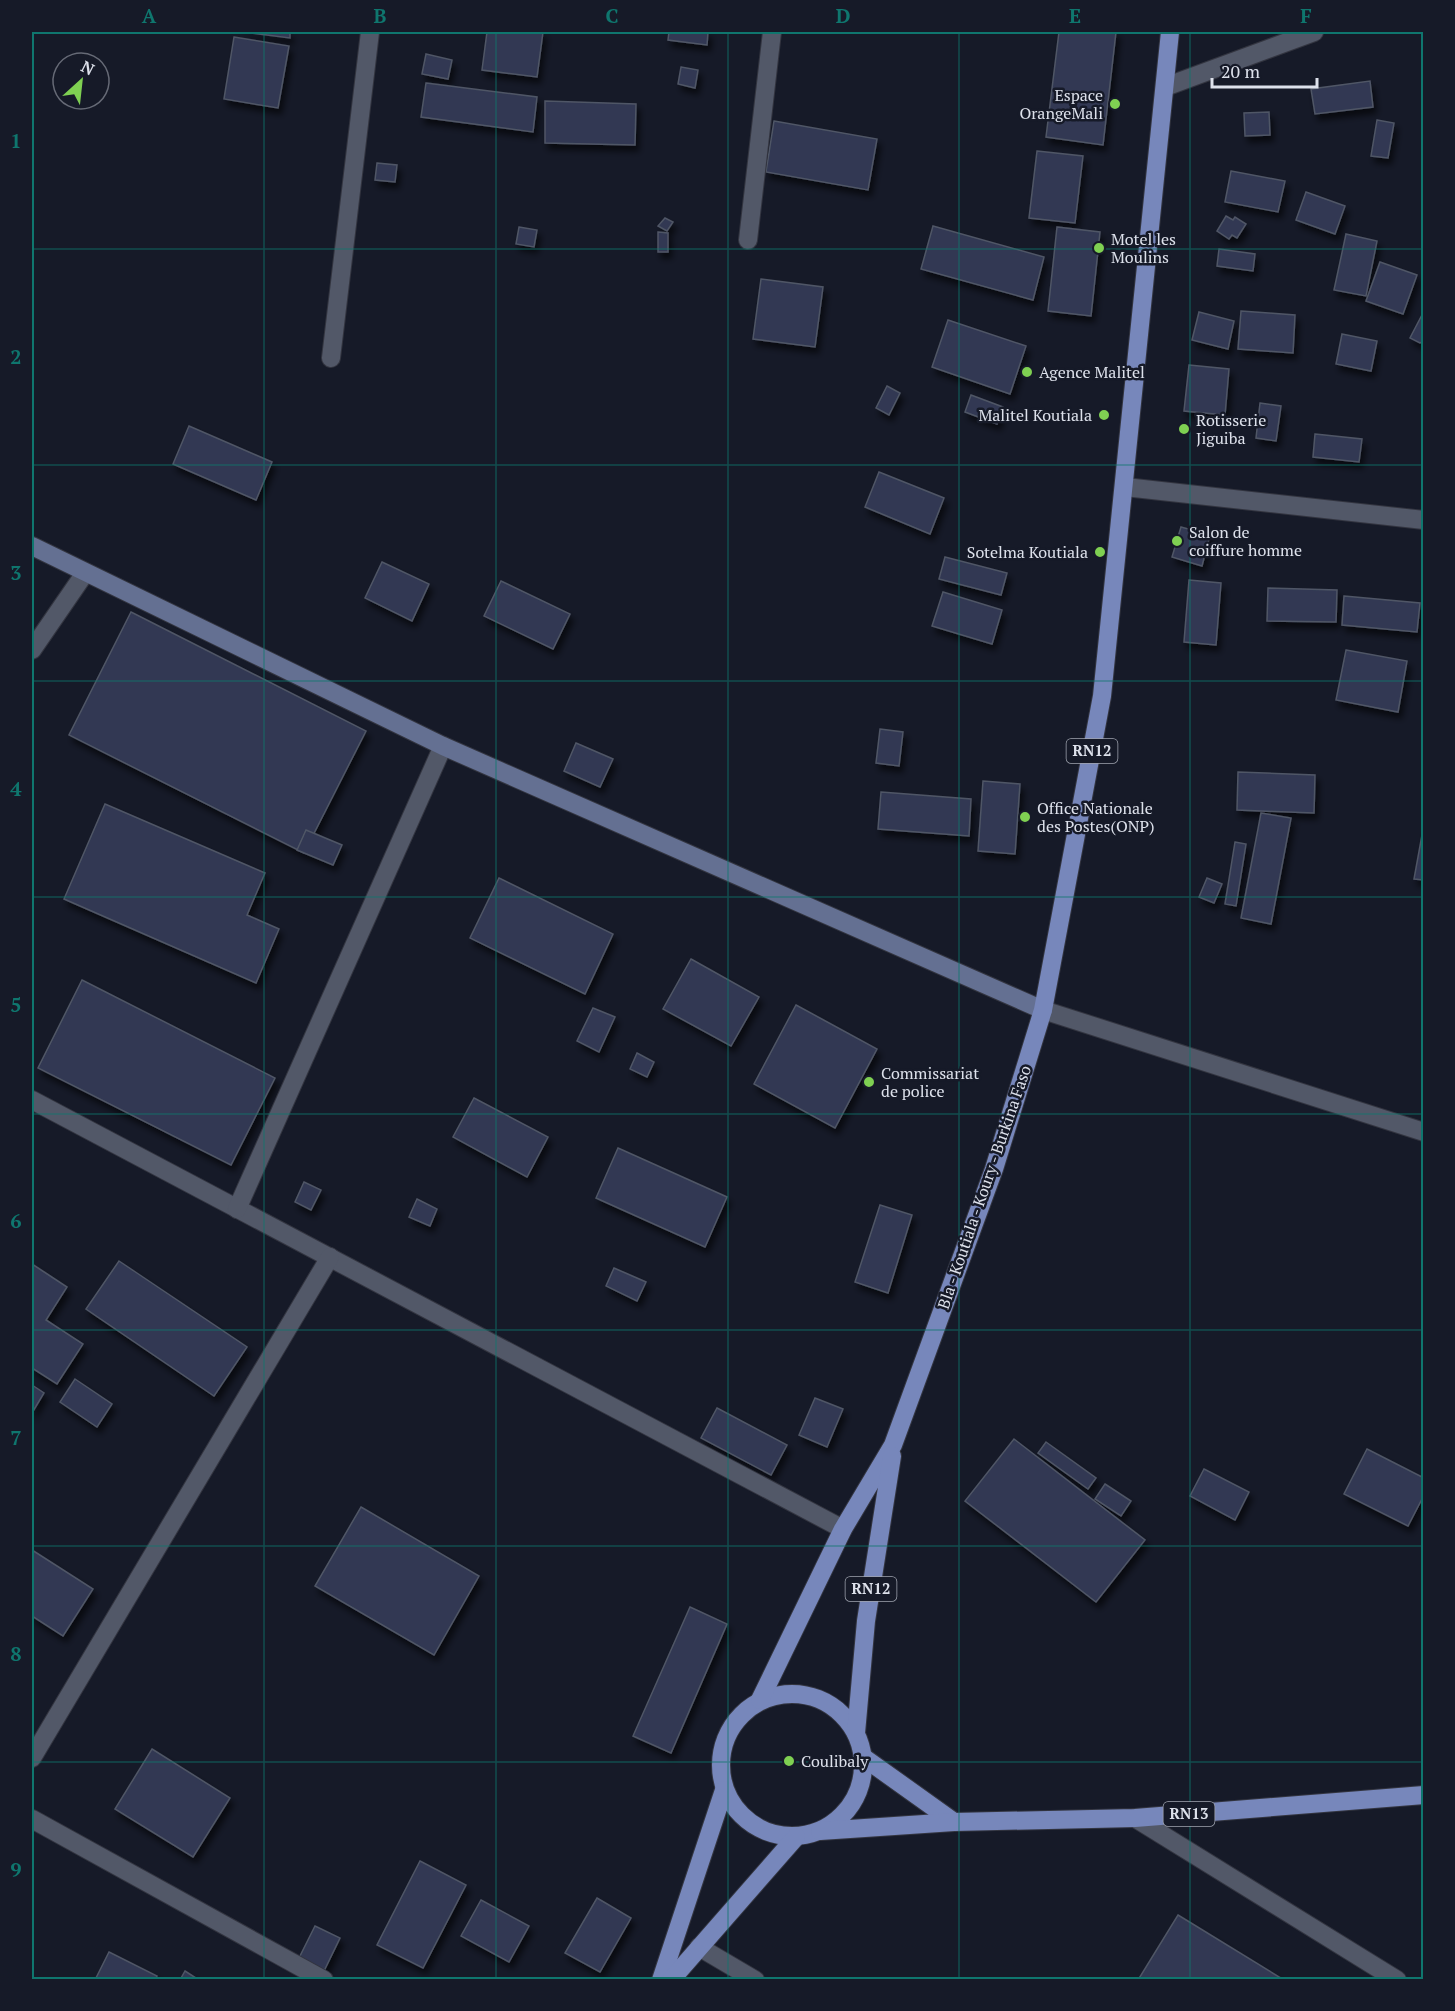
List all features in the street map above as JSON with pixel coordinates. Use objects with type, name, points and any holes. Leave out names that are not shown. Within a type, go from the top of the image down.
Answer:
[{"type":"main road","name":"Bla - Koutiala - Koury - Burkina Faso","points":[[893,1445],[994,1169],[1043,1010],[1102,696],[1170,32]]},
{"type":"main road","points":[[32,546],[443,746],[1043,1010]]},
{"type":"main road","name":"RN12","points":[[760,1700],[843,1529],[893,1445]]},
{"type":"main road","name":"RN12","points":[[856,1733],[866,1621],[893,1445]]},
{"type":"main road","points":[[661,1980],[724,1790],[721,1753],[729,1730],[740,1715],[760,1700],[784,1694],[804,1694],[828,1703],[840,1713],[856,1733],[863,1757],[862,1777],[854,1800],[838,1820],[820,1831],[796,1837],[771,1833],[756,1827],[737,1811],[724,1790]]},
{"type":"main road","points":[[863,1757],[954,1822]]},
{"type":"main road","name":"RN13","points":[[820,1831],[954,1822],[1135,1818],[1424,1795]]},
{"type":"main road","points":[[671,1980],[796,1837]]},
{"type":"street","points":[[331,358],[370,32]]},
{"type":"street","points":[[747,240],[772,32]]},
{"type":"street","points":[[1165,87],[1314,32]]},
{"type":"street","points":[[1125,487],[1424,520]]},
{"type":"street","points":[[32,650],[85,573]]},
{"type":"street","points":[[237,1209],[443,746]]},
{"type":"street","points":[[1043,1010],[1424,1132]]},
{"type":"street","points":[[32,1100],[843,1529]]},
{"type":"street","points":[[32,1758],[330,1257]]},
{"type":"street","points":[[1135,1818],[1397,1980]]},
{"type":"street","points":[[32,1819],[324,1980]]},
{"type":"street","points":[[699,1947],[755,1980]]},
{"type":"building","points":[[243,32],[290,32],[290,38]]},
{"type":"building","points":[[487,32],[543,32],[537,77],[482,70]]},
{"type":"building","points":[[669,32],[708,32],[707,45],[668,40]]},
{"type":"building","points":[[1059,32],[1116,32],[1103,145],[1046,137]]},
{"type":"building","points":[[234,37],[289,46],[278,108],[224,99]]},
{"type":"building","points":[[426,54],[452,60],[448,79],[422,74]]},
{"type":"building","points":[[681,67],[698,70],[695,88],[678,84]]},
{"type":"building","points":[[1370,81],[1373,107],[1315,114],[1311,89]]},
{"type":"building","points":[[426,83],[537,97],[533,132],[421,117]]},
{"type":"building","points":[[545,101],[636,104],[635,145],[545,143]]},
{"type":"building","points":[[1269,112],[1270,135],[1245,136],[1244,113]]},
{"type":"building","points":[[1377,120],[1394,123],[1388,158],[1371,156]]},
{"type":"building","points":[[774,121],[877,139],[868,190],[766,172]]},
{"type":"building","points":[[1037,151],[1083,156],[1075,223],[1029,218]]},
{"type":"building","points":[[377,163],[397,165],[395,182],[375,180]]},
{"type":"building","points":[[1231,171],[1285,181],[1278,212],[1225,202]]},
{"type":"building","points":[[1306,192],[1345,206],[1335,234],[1296,220]]},
{"type":"building","points":[[1226,216],[1233,220],[1235,217],[1246,224],[1237,238],[1232,235],[1229,239],[1217,231]]},
{"type":"building","points":[[665,218],[673,222],[667,231],[658,226]]},
{"type":"building","points":[[933,226],[1044,257],[1033,300],[921,269]]},
{"type":"building","points":[[519,227],[537,230],[534,247],[516,244]]},
{"type":"building","points":[[1057,227],[1100,232],[1091,316],[1048,311]]},
{"type":"building","points":[[658,232],[668,233],[668,252],[658,252]]},
{"type":"building","points":[[1346,234],[1377,241],[1366,296],[1334,290]]},
{"type":"building","points":[[1219,249],[1255,254],[1253,271],[1217,266]]},
{"type":"building","points":[[1380,262],[1417,275],[1403,314],[1366,301]]},
{"type":"building","points":[[761,279],[823,287],[815,347],[753,339]]},
{"type":"building","points":[[1241,311],[1295,315],[1293,353],[1238,349]]},
{"type":"building","points":[[1424,311],[1424,341],[1420,343],[1410,338]]},
{"type":"building","points":[[1199,312],[1234,321],[1228,349],[1192,340]]},
{"type":"building","points":[[948,320],[1026,346],[1010,394],[932,367]]},
{"type":"building","points":[[1342,334],[1377,341],[1371,371],[1336,364]]},
{"type":"building","points":[[1189,365],[1229,369],[1225,415],[1184,411]]},
{"type":"building","points":[[887,386],[900,393],[889,415],[876,408]]},
{"type":"building","points":[[971,395],[1003,407],[997,424],[965,412]]},
{"type":"building","points":[[1260,403],[1281,406],[1276,441],[1256,438]]},
{"type":"building","points":[[189,426],[272,462],[256,500],[173,464]]},
{"type":"building","points":[[1315,434],[1362,439],[1359,462],[1313,457]]},
{"type":"building","points":[[879,472],[944,498],[930,534],[865,507]]},
{"type":"building","points":[[1181,527],[1210,535],[1202,566],[1172,557]]},
{"type":"building","points":[[945,557],[1007,573],[1001,595],[939,579]]},
{"type":"building","points":[[382,562],[429,584],[412,621],[365,598]]},
{"type":"building","points":[[1189,580],[1221,583],[1216,645],[1184,642]]},
{"type":"building","points":[[501,581],[570,614],[553,649],[484,616]]},
{"type":"building","points":[[1268,588],[1337,590],[1336,622],[1267,621]]},
{"type":"building","points":[[943,592],[1002,610],[992,644],[932,626]]},
{"type":"building","points":[[1344,596],[1420,603],[1417,632],[1342,625]]},
{"type":"building","points":[[131,612],[366,731],[304,853],[69,735]]},
{"type":"building","points":[[1346,650],[1407,661],[1398,712],[1336,700]]},
{"type":"building","points":[[880,729],[903,732],[899,766],[876,763]]},
{"type":"building","points":[[576,743],[613,759],[600,787],[564,771]]},
{"type":"building","points":[[1238,772],[1315,775],[1314,813],[1237,810]]},
{"type":"building","points":[[983,781],[1020,784],[1015,854],[978,851]]},
{"type":"building","points":[[881,792],[971,799],[969,836],[878,829]]},
{"type":"building","points":[[105,804],[265,873],[247,915],[279,929],[256,983],[64,899]]},
{"type":"building","points":[[1261,813],[1291,818],[1271,924],[1241,918]]},
{"type":"building","points":[[1424,824],[1424,880],[1414,879]]},
{"type":"building","points":[[306,830],[342,845],[333,865],[297,850]]},
{"type":"building","points":[[1235,842],[1246,844],[1236,906],[1225,904]]},
{"type":"building","points":[[499,878],[613,934],[585,994],[470,938]]},
{"type":"building","points":[[1207,878],[1222,884],[1214,903],[1199,897]]},
{"type":"building","points":[[691,959],[759,997],[731,1046],[663,1009]]},
{"type":"building","points":[[82,980],[275,1078],[231,1165],[38,1068]]},
{"type":"building","points":[[796,1005],[877,1049],[835,1128],[754,1084]]},
{"type":"building","points":[[593,1008],[615,1017],[599,1052],[577,1041]]},
{"type":"building","points":[[637,1053],[654,1062],[647,1077],[630,1069]]},
{"type":"building","points":[[474,1098],[548,1137],[527,1177],[453,1137]]},
{"type":"building","points":[[618,1148],[727,1197],[705,1247],[596,1198]]},
{"type":"building","points":[[304,1182],[321,1190],[311,1210],[295,1202]]},
{"type":"building","points":[[417,1199],[437,1209],[430,1226],[409,1217]]},
{"type":"building","points":[[880,1205],[912,1215],[888,1293],[855,1282]]},
{"type":"building","points":[[119,1261],[247,1347],[214,1396],[86,1309]]},
{"type":"building","points":[[32,1264],[67,1287],[46,1320],[83,1344],[57,1384],[32,1368]]},
{"type":"building","points":[[614,1268],[646,1282],[637,1301],[606,1286]]},
{"type":"building","points":[[75,1379],[112,1404],[97,1427],[60,1402]]},
{"type":"building","points":[[32,1385],[44,1393],[32,1413]]},
{"type":"building","points":[[815,1398],[843,1409],[827,1447],[799,1435]]},
{"type":"building","points":[[717,1408],[787,1445],[771,1475],[701,1438]]},
{"type":"building","points":[[1014,1439],[1145,1540],[1096,1602],[965,1501]]},
{"type":"building","points":[[1046,1442],[1096,1478],[1088,1489],[1038,1453]]},
{"type":"building","points":[[1367,1449],[1424,1478],[1424,1495],[1408,1526],[1344,1494]]},
{"type":"building","points":[[1204,1469],[1249,1492],[1235,1520],[1190,1496]]},
{"type":"building","points":[[1105,1484],[1131,1501],[1121,1516],[1095,1499]]},
{"type":"building","points":[[361,1507],[479,1576],[434,1655],[315,1586]]},
{"type":"building","points":[[32,1550],[93,1589],[63,1636],[32,1616]]},
{"type":"building","points":[[690,1607],[727,1624],[671,1753],[633,1736]]},
{"type":"building","points":[[152,1749],[230,1798],[193,1857],[115,1809]]},
{"type":"building","points":[[420,1861],[466,1885],[423,1968],[377,1945]]},
{"type":"building","points":[[597,1898],[631,1918],[600,1972],[565,1953]]},
{"type":"building","points":[[481,1900],[529,1926],[509,1962],[461,1936]]},
{"type":"building","points":[[1178,1915],[1284,1980],[1138,1980]]},
{"type":"building","points":[[315,1926],[340,1938],[324,1971],[299,1958]]},
{"type":"building","points":[[109,1952],[157,1976],[155,1980],[95,1980]]},
{"type":"building","points":[[185,1971],[199,1980],[180,1980]]},
{"type":"place","name":"Espace OrangeMali","points":[[1115,104]]},
{"type":"place","name":"Motel les Moulins","points":[[1099,248]]},
{"type":"place","name":"Agence Malitel","points":[[1027,372]]},
{"type":"place","name":"Malitel Koutiala","points":[[1104,415]]},
{"type":"place","name":"Rotisserie Jiguiba","points":[[1184,429]]},
{"type":"place","name":"Salon de coiffure homme","points":[[1177,541]]},
{"type":"place","name":"Sotelma Koutiala","points":[[1100,552]]},
{"type":"place","name":"Office Nationale des Postes(ONP)","points":[[1025,817]]},
{"type":"place","name":"Commissariat de police","points":[[869,1082]]},
{"type":"place","name":"Coulibaly","points":[[789,1761]]}]
